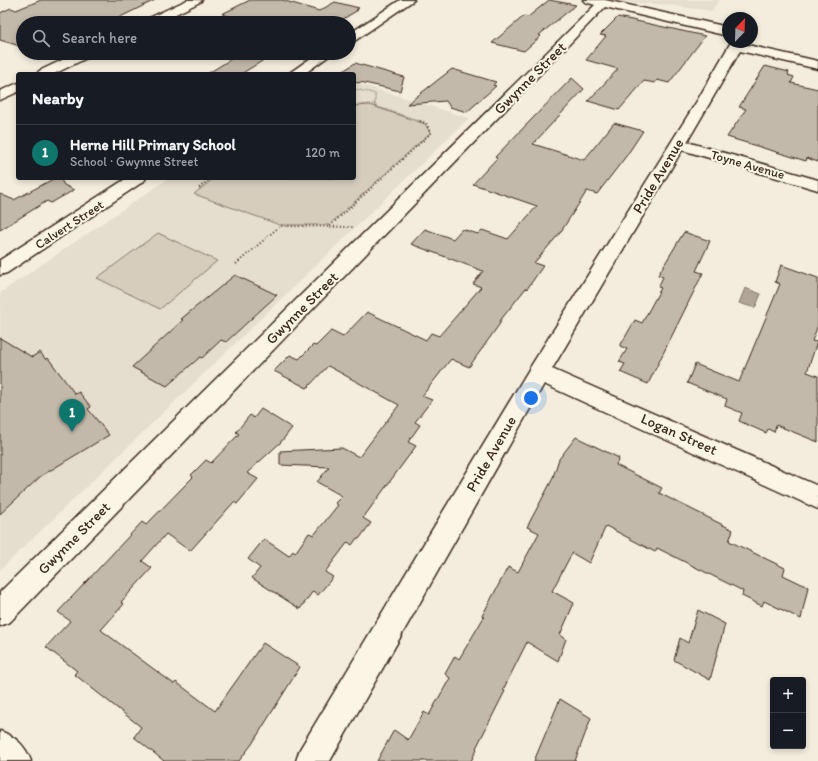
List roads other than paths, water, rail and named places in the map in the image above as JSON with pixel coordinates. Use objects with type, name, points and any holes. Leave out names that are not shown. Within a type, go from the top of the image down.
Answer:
[{"type":"street","points":[[163,16],[196,0]]},
{"type":"street","points":[[356,34],[408,0]]},
{"type":"street","points":[[596,2],[719,28],[722,30]]},
{"type":"street","name":"Gwynne Street","points":[[0,612],[596,2]]},
{"type":"street","points":[[758,47],[818,65]]},
{"type":"street","name":"Pride Avenue","points":[[312,761],[539,372],[678,144],[730,48]]},
{"type":"street","points":[[48,72],[73,60]]},
{"type":"street","points":[[298,72],[316,60]]},
{"type":"street","points":[[0,96],[16,88]]},
{"type":"street","name":"Toyne Avenue","points":[[678,144],[818,185]]},
{"type":"street","name":"Calvert Street","points":[[0,269],[135,180]]},
{"type":"street","name":"Logan Street","points":[[539,372],[818,498]]},
{"type":"street","points":[[0,747],[15,761]]},
{"type":"place","name":"Herne Hill Primary School","points":[[72,432]]}]
